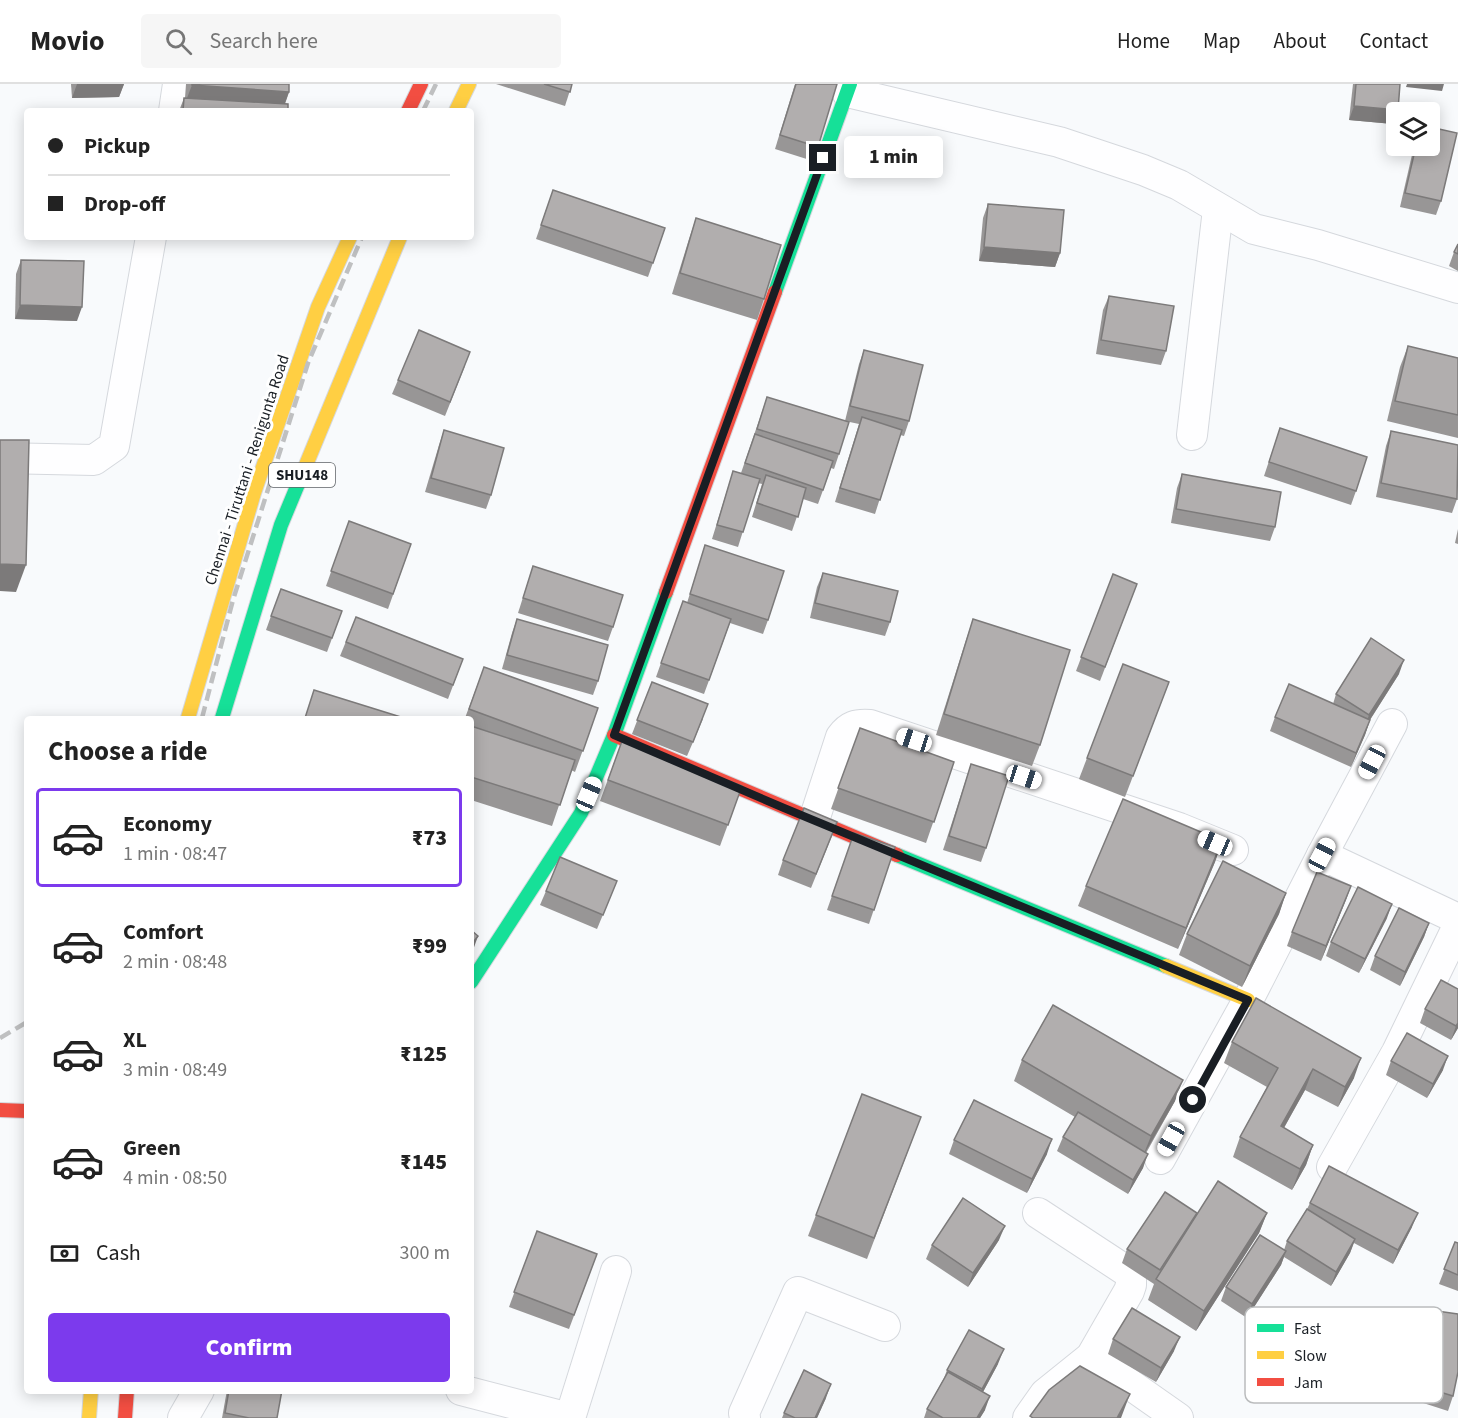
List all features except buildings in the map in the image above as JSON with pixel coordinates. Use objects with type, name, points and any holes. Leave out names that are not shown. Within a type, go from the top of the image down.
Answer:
[{"type":"street","points":[[174,108],[178,84]]},
{"type":"street","points":[[410,108],[422,84]]},
{"type":"street","points":[[457,108],[469,84]]},
{"type":"street","points":[[474,977],[581,813],[614,735],[848,88],[1059,142],[1143,170],[1179,185],[1254,229],[1318,245],[1458,288]]},
{"type":"street","points":[[1192,435],[1218,209]]},
{"type":"street","points":[[0,458],[94,460],[114,446],[150,240]]},
{"type":"street","name":"Chennai - Tiruttani - Renigunta Road","points":[[189,716],[254,493],[318,307],[349,240]]},
{"type":"street","name":"SHU148","points":[[223,716],[281,525],[399,240]]},
{"type":"street","points":[[814,820],[841,737],[848,728],[858,724],[870,725],[1168,824],[1233,850]]},
{"type":"street","points":[[1160,1159],[1248,1000],[1392,724]]},
{"type":"street","points":[[614,735],[1248,1000]]},
{"type":"street","points":[[1322,855],[1458,919]]},
{"type":"street","points":[[1332,1167],[1397,1052],[1458,926]]},
{"type":"street","points":[[0,1110],[24,1111]]},
{"type":"street","points":[[1028,1418],[1046,1394],[1091,1357],[1131,1285],[1131,1274],[1038,1213]]},
{"type":"street","points":[[474,1393],[570,1418],[616,1271]]},
{"type":"street","points":[[745,1418],[744,1413],[798,1292],[885,1326]]},
{"type":"street","points":[[1091,1357],[1178,1418]]},
{"type":"street","points":[[88,1418],[91,1394]]},
{"type":"street","points":[[125,1418],[127,1394]]},
{"type":"street","points":[[183,1418],[197,1394]]},
{"type":"railway","points":[[424,108],[436,84]]},
{"type":"railway","points":[[203,716],[233,600],[308,363],[361,240]]},
{"type":"railway","points":[[0,1038],[24,1024]]},
{"type":"traffic: fast","points":[[775,292],[850,84]]},
{"type":"traffic: fast","points":[[223,716],[281,525],[301,477]]},
{"type":"traffic: fast","points":[[474,977],[581,813],[614,735],[666,592]]},
{"type":"traffic: fast","points":[[897,855],[1166,966]]},
{"type":"traffic: slow","points":[[457,108],[469,84]]},
{"type":"traffic: slow","points":[[189,716],[254,493],[318,307],[349,240]]},
{"type":"traffic: slow","points":[[301,477],[399,240]]},
{"type":"traffic: slow","points":[[1166,966],[1248,1000]]},
{"type":"traffic: slow","points":[[89,1418],[91,1394]]},
{"type":"traffic: jam","points":[[409,108],[421,84]]},
{"type":"traffic: jam","points":[[666,592],[775,292]]},
{"type":"traffic: jam","points":[[614,735],[897,855]]},
{"type":"traffic: jam","points":[[0,1110],[24,1111]]},
{"type":"traffic: jam","points":[[125,1418],[127,1394]]},
{"type":"route","points":[[823,158],[614,735],[1248,1000],[1193,1100]]}]
